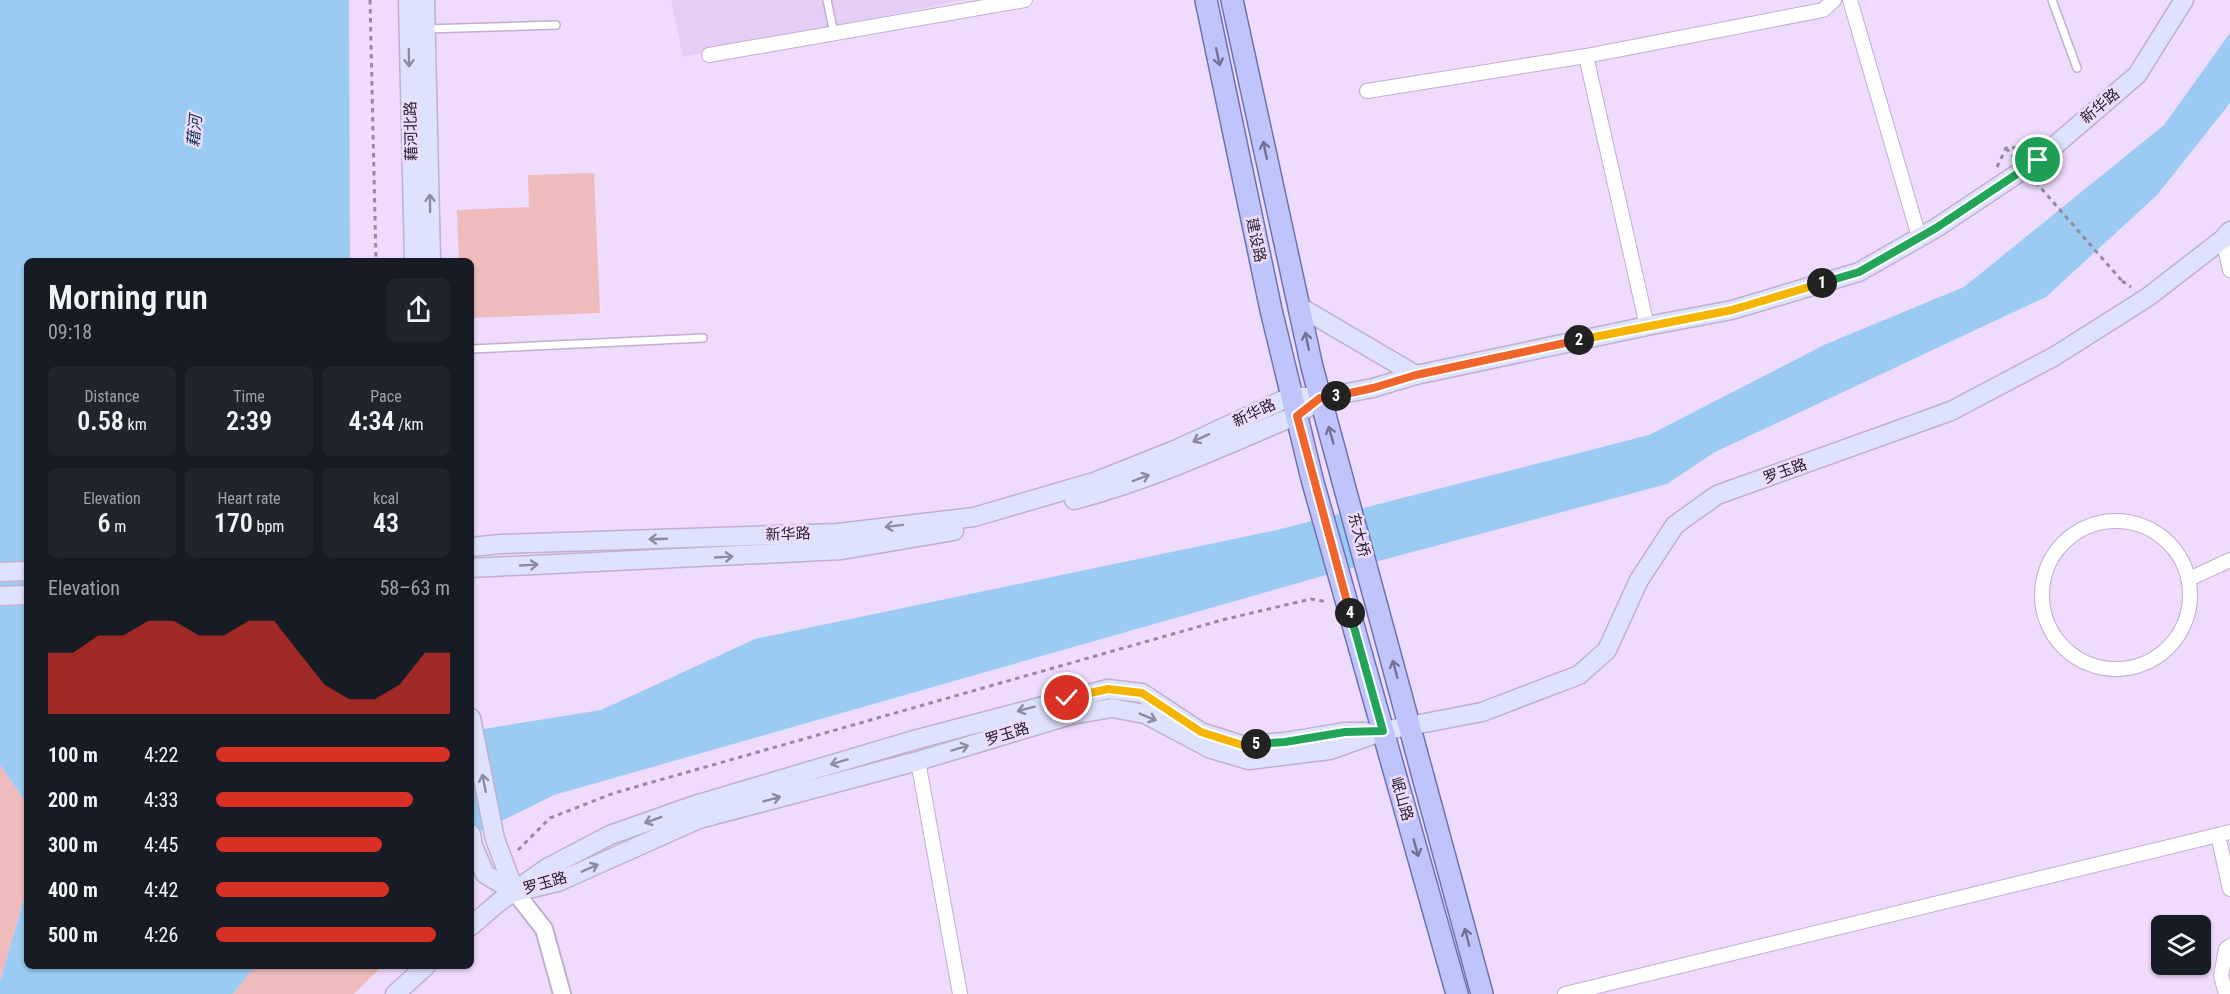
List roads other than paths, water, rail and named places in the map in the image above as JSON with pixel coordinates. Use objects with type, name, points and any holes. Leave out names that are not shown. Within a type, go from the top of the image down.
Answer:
[{"type":"main road","name":"藉河北路","points":[[408,0],[414,258]]},
{"type":"main road","name":"藉河北路","points":[[425,0],[431,258]]},
{"type":"main road","name":"建设路","points":[[1206,0],[1271,310],[1312,478]]},
{"type":"main road","name":"建设路","points":[[1232,0],[1320,398],[1343,473]]},
{"type":"main road","name":"新华路","points":[[474,547],[838,533],[974,517],[1094,482],[1176,449],[1320,398],[1373,388],[1416,375],[1732,310],[1859,272],[1919,237],[2038,160],[2137,75],[2184,0]]},
{"type":"main road","name":"罗玉路","points":[[515,892],[558,882],[699,819],[918,761],[1071,715],[1112,708],[1145,714],[1210,749],[1250,760],[1330,750],[1383,731],[1482,712],[1579,675],[1607,650],[1639,580],[1675,525],[1717,495],[1951,411],[2055,356],[2148,297],[2226,235]]},
{"type":"main road","points":[[1300,307],[1416,375]]},
{"type":"main road","name":"新华路","points":[[474,568],[842,550],[972,528],[1102,493],[1183,463],[1294,406]]},
{"type":"main road","name":"东大桥","points":[[1343,473],[1410,725]]},
{"type":"main road","name":"东大桥","points":[[1312,478],[1347,605]]},
{"type":"main road","points":[[0,572],[24,571]]},
{"type":"main road","points":[[0,596],[24,595]]},
{"type":"main road","name":"岷山路","points":[[1347,605],[1457,994]]},
{"type":"main road","name":"罗玉路","points":[[515,892],[547,868],[610,835],[695,805],[914,740],[1108,689],[1142,693],[1201,732],[1242,745],[1285,742],[1345,732],[1383,731]]},
{"type":"main road","name":"岷山路","points":[[1410,725],[1482,994]]},
{"type":"main road","points":[[474,732],[495,839],[515,892]]},
{"type":"main road","points":[[474,845],[485,874],[515,892]]},
{"type":"main road","points":[[474,923],[515,892]]},
{"type":"main road","points":[[395,994],[423,969]]},
{"type":"street","points":[[709,55],[1025,0]]},
{"type":"street","points":[[1367,91],[1586,56],[1823,10],[1834,0]]},
{"type":"street","points":[[1850,0],[1919,237]]},
{"type":"street","points":[[1586,56],[1647,326]]},
{"type":"street","points":[[2226,235],[2230,270]]},
{"type":"street","points":[[2122,521],[2145,527],[2165,539],[2180,557],[2189,579],[2190,604],[2183,629],[2168,650],[2146,664],[2121,670],[2096,667],[2072,656],[2055,637],[2044,614],[2042,590],[2048,567],[2060,547],[2077,532],[2099,523],[2122,521]]},
{"type":"street","points":[[2189,579],[2230,560]]},
{"type":"street","points":[[918,761],[960,994]]},
{"type":"street","points":[[1565,994],[2224,833],[2230,889]]},
{"type":"street","points":[[515,892],[544,929],[562,994]]},
{"type":"street","points":[[2226,994],[2221,976],[2226,949],[2230,946]]},
{"type":"lane","points":[[827,0],[834,33]]},
{"type":"lane","points":[[2052,0],[2077,68]]},
{"type":"lane","points":[[426,29],[556,26]]},
{"type":"lane","points":[[474,349],[703,338]]},
{"type":"water","name":"藉河","points":[[0,0],[349,0],[350,258],[24,258],[24,800],[0,765]]},
{"type":"water","points":[[2230,33],[2230,103],[2157,195],[2046,297],[1715,452],[1667,484],[1326,575],[554,795],[474,835],[474,731],[601,710],[755,639],[1277,530],[1649,435],[1826,344],[1964,287],[2164,125]]},
{"type":"water","points":[[24,898],[24,969],[254,969],[233,994],[0,994],[0,982]]}]
